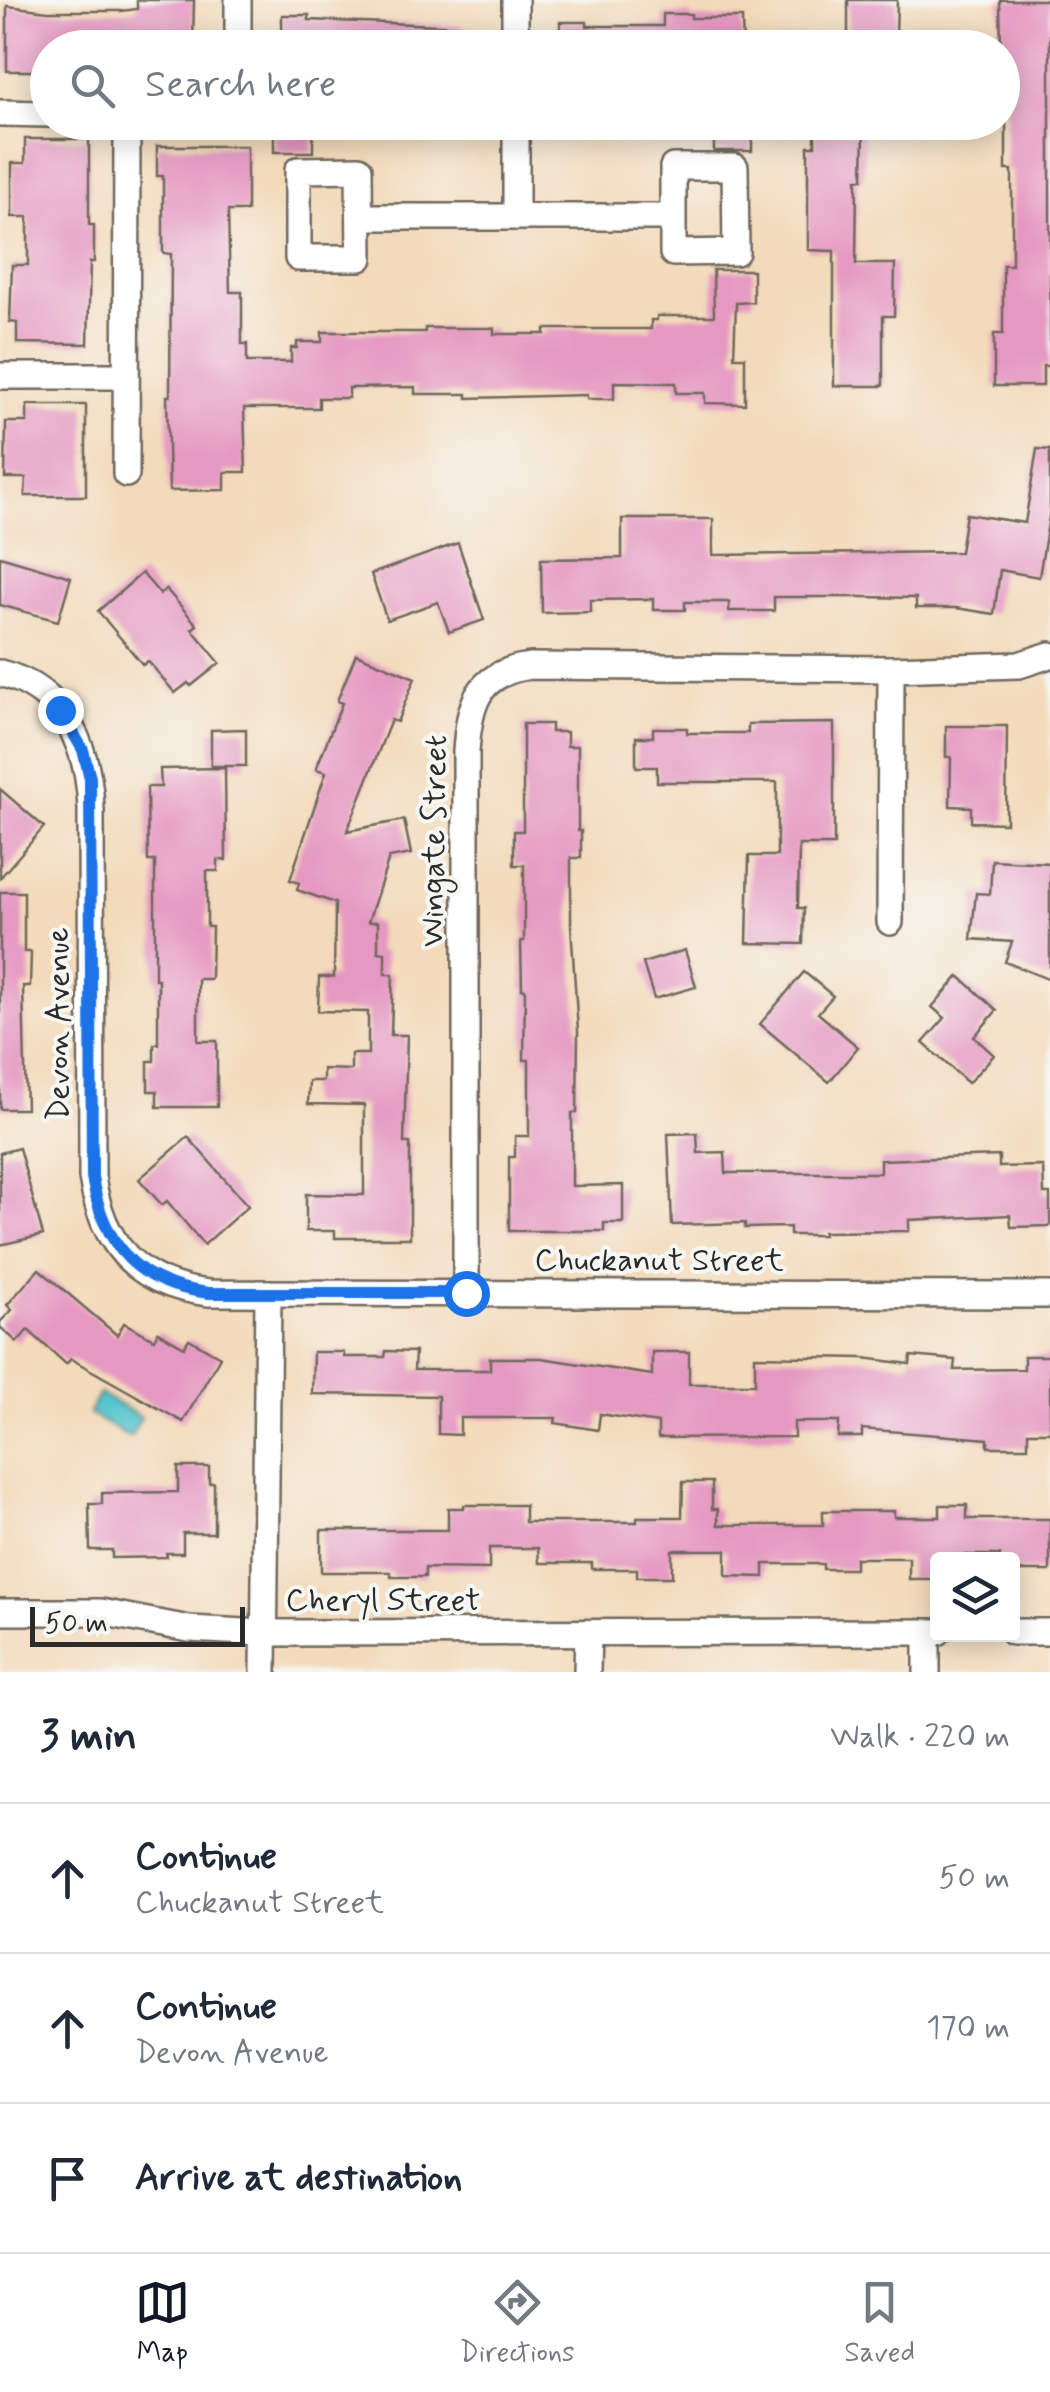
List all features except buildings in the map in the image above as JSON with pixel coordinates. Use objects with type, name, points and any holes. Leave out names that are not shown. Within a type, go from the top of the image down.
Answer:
[{"type":"street","points":[[238,0],[238,30]]},
{"type":"street","points":[[515,0],[516,30]]},
{"type":"street","points":[[0,113],[30,114]]},
{"type":"street","points":[[126,474],[127,140]]},
{"type":"street","points":[[516,140],[516,217]]},
{"type":"street","points":[[360,217],[674,217]]},
{"type":"street","points":[[0,376],[126,376]]},
{"type":"street","name":"Wingate Street","points":[[466,1293],[466,752],[472,706],[481,690],[507,670],[530,666],[891,669],[1019,665],[1050,655]]},
{"type":"street","points":[[890,922],[891,669]]},
{"type":"street","name":"Devon Avenue","points":[[0,673],[36,689],[60,710],[83,750],[90,778],[92,1177],[105,1228],[132,1262],[167,1284],[209,1293],[268,1293]]},
{"type":"street","points":[[264,1672],[268,1293]]},
{"type":"street","name":"Chuckanut Street","points":[[268,1293],[1050,1295]]},
{"type":"street","name":"Cheryl Street","points":[[0,1612],[101,1612],[189,1629],[264,1633],[930,1632]]},
{"type":"street","points":[[1020,1632],[1050,1632]]},
{"type":"street","points":[[588,1633],[588,1672]]},
{"type":"street","name":"Cheryl Street","points":[[928,1672],[931,1642]]},
{"type":"water","points":[[100,1394],[141,1417],[130,1437],[89,1414]]},
{"type":"route","points":[[60,710],[83,750],[90,778],[92,1177],[96,1204],[119,1250],[167,1284],[209,1293],[466,1293]]}]
